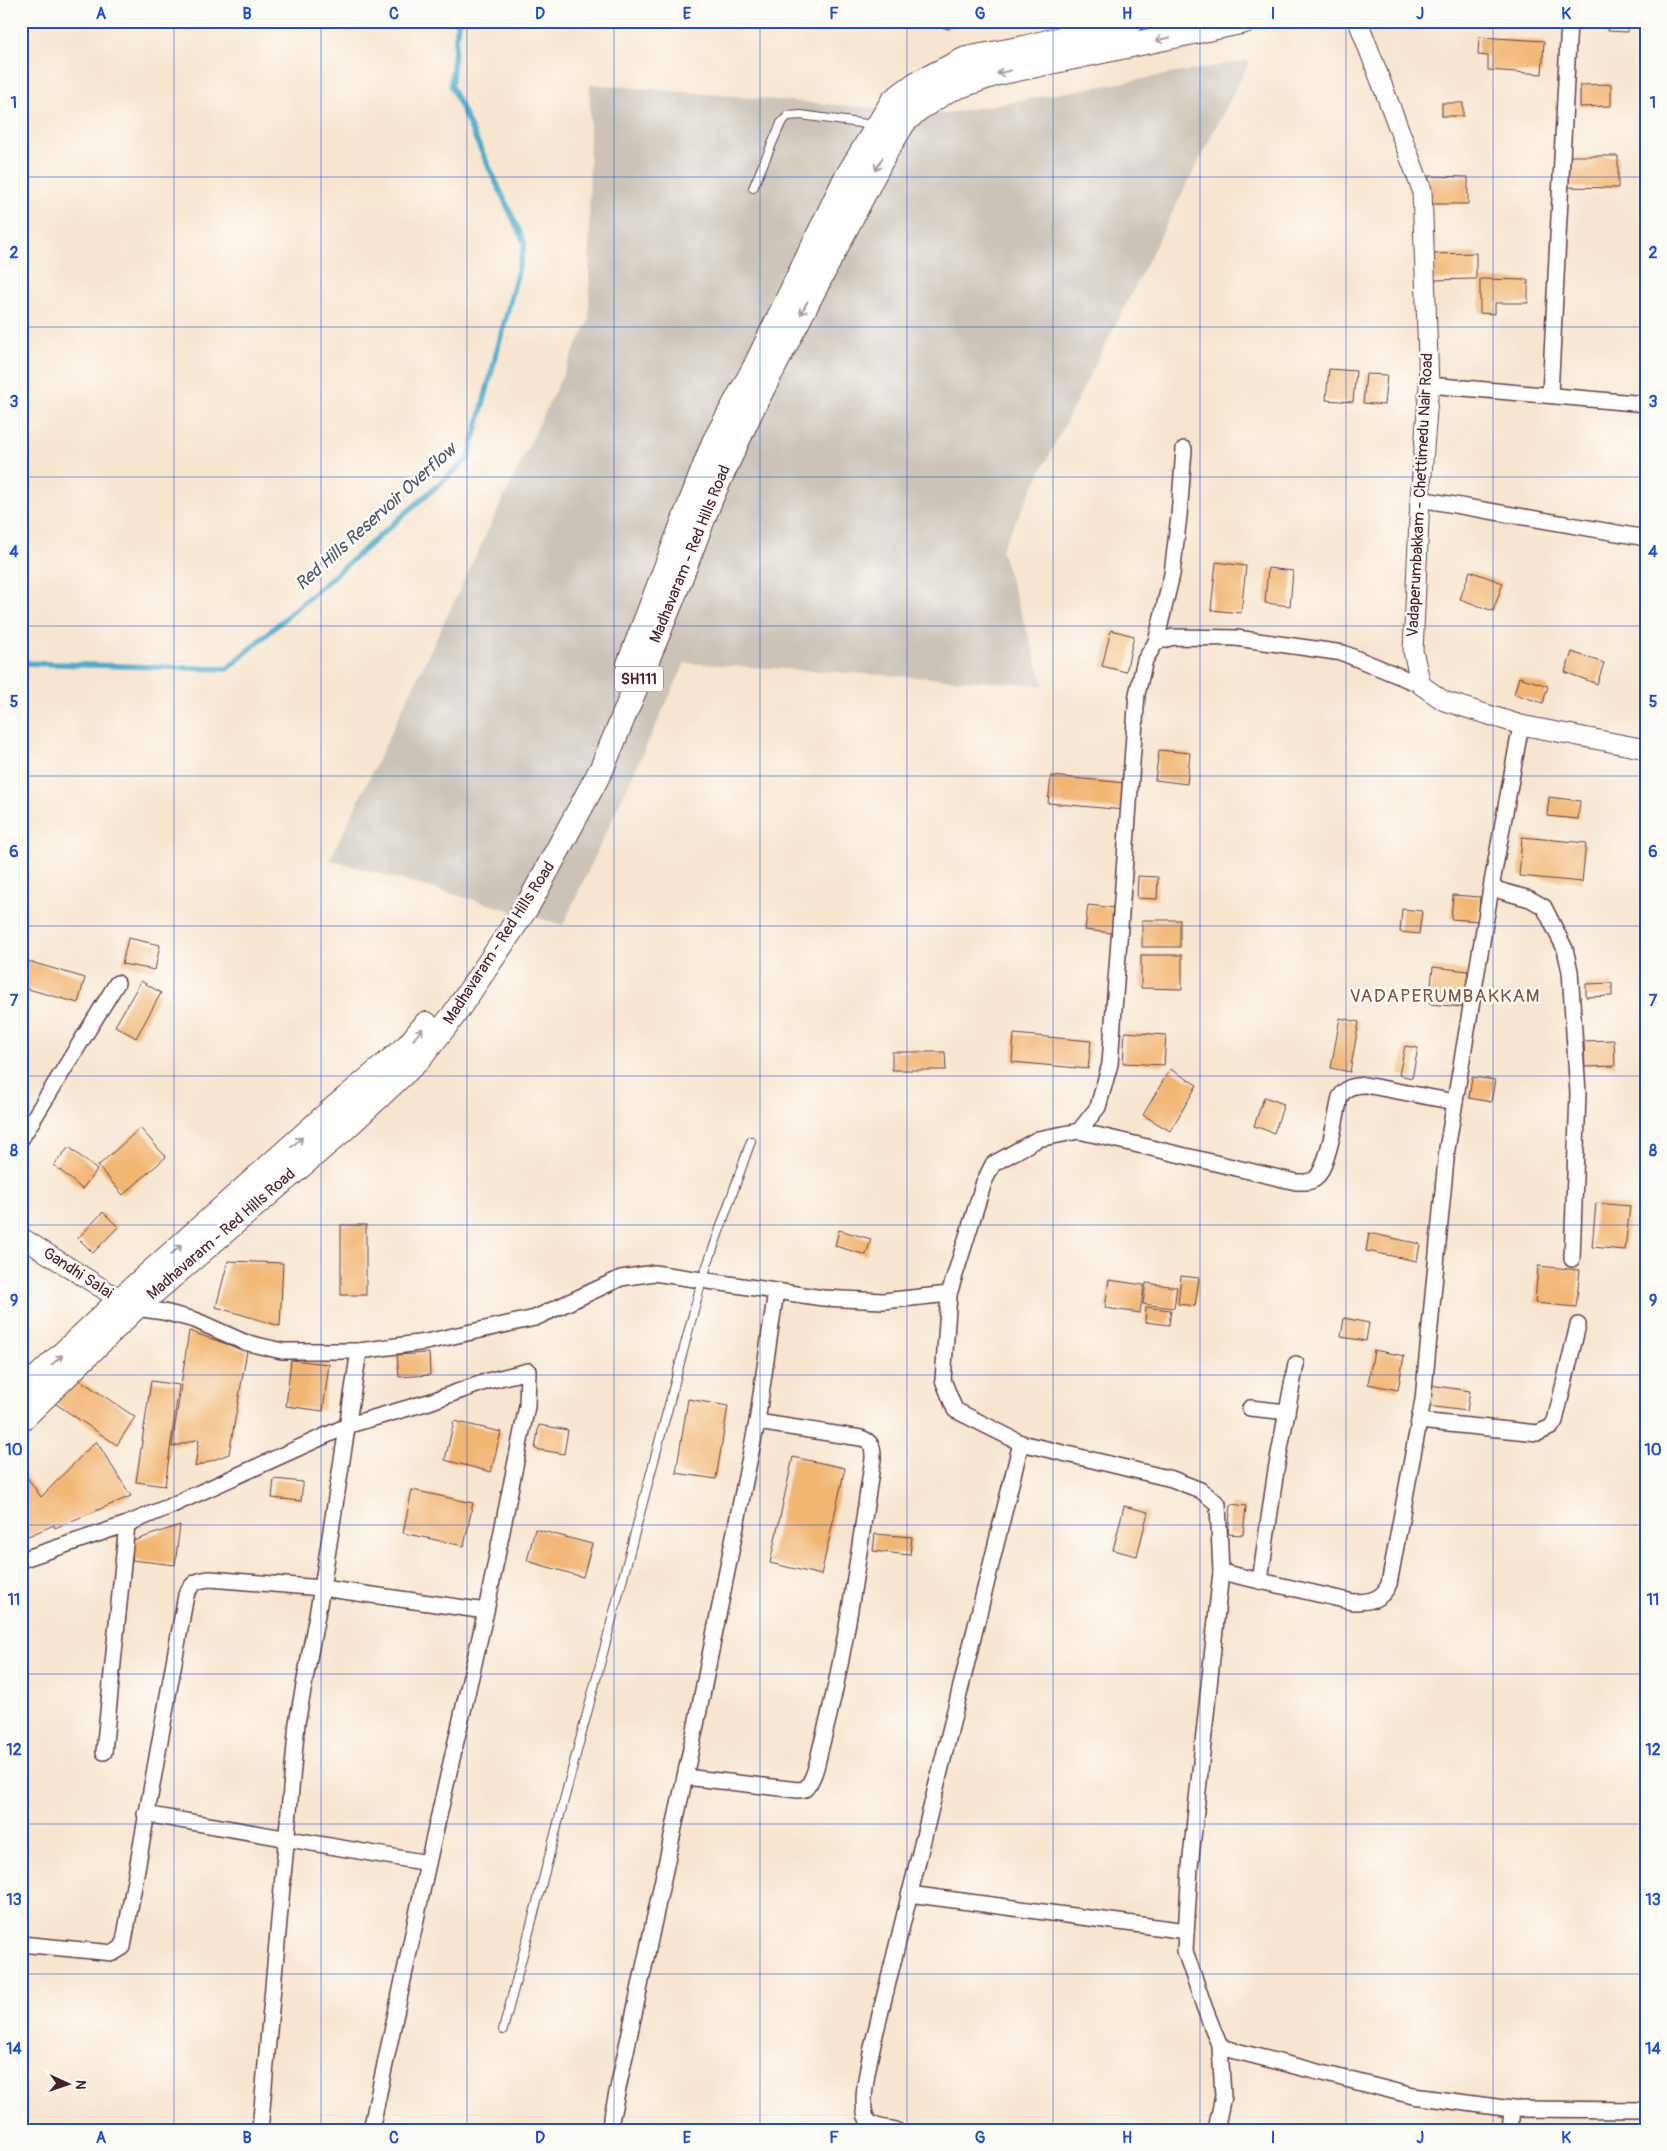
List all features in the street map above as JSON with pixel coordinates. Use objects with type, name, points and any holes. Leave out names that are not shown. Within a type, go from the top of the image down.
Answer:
[{"type":"main road","name":"Madhavaram - Red Hills Road","points":[[21,1420],[127,1304],[330,1112],[408,1046],[474,963],[499,927],[535,869],[594,751],[714,442],[755,367],[845,180],[894,101],[916,84],[966,59],[1024,48],[1090,26],[1132,21]]},
{"type":"main road","name":"Madhavaram - Red Hills Road","points":[[21,1393],[127,1304],[344,1129],[419,1059],[453,1016],[528,905],[602,768],[672,600],[711,498],[752,409],[860,201],[904,122],[918,109],[948,90],[998,73],[1245,21]]},
{"type":"street","name":"Vadaperumbakkam - Chettimedu Nair Road","points":[[1358,21],[1422,190],[1429,385],[1420,499],[1413,651],[1421,685]]},
{"type":"street","points":[[1550,395],[1569,21]]},
{"type":"street","points":[[1429,385],[1646,404]]},
{"type":"street","points":[[1079,1131],[1098,1107],[1110,1064],[1137,694],[1145,660],[1156,642],[1172,574],[1184,449]]},
{"type":"street","points":[[1420,499],[1646,538]]},
{"type":"street","points":[[1156,642],[1173,637],[1236,638],[1343,653],[1421,685],[1444,701],[1521,725],[1646,749]]},
{"type":"street","points":[[1221,1572],[1353,1602],[1369,1602],[1385,1593],[1389,1584],[1423,1400],[1447,1149],[1491,888],[1521,725]]},
{"type":"street","points":[[1491,888],[1530,900],[1544,907],[1565,949],[1570,971],[1578,1093],[1572,1259]]},
{"type":"street","points":[[21,1139],[117,983]]},
{"type":"street","points":[[1216,2130],[1223,2096],[1220,2047],[1185,1951],[1190,1867],[1221,1572],[1218,1504],[1200,1490],[1172,1479],[1021,1443],[955,1410],[943,1380],[950,1294],[984,1182],[993,1164],[1038,1139],[1079,1131],[1296,1182],[1307,1182],[1314,1180],[1323,1169],[1340,1097],[1344,1090],[1352,1086],[1365,1086],[1455,1102]]},
{"type":"street","name":"Gandhi Salai","points":[[21,1237],[127,1304]]},
{"type":"street","points":[[127,1304],[195,1320],[244,1342],[282,1351],[359,1351],[426,1342],[535,1318],[621,1278],[654,1273],[822,1298],[883,1301],[950,1294]]},
{"type":"street","points":[[609,2130],[685,1777],[757,1422],[776,1291]]},
{"type":"street","points":[[1419,1421],[1538,1433],[1546,1430],[1555,1421],[1578,1325]]},
{"type":"street","points":[[260,2130],[297,1723],[322,1588],[359,1351]]},
{"type":"street","points":[[1260,1581],[1276,1470],[1296,1364]]},
{"type":"street","points":[[21,1560],[127,1524],[348,1425],[429,1402],[488,1381],[528,1371],[527,1406],[486,1611],[428,1863],[371,2130]]},
{"type":"street","points":[[1250,1408],[1287,1412]]},
{"type":"street","points":[[685,1777],[798,1790],[805,1788],[813,1776],[828,1721],[848,1618],[873,1459],[873,1446],[869,1440],[862,1438],[757,1422]]},
{"type":"street","points":[[896,2130],[877,2127],[868,2121],[864,2114],[864,2098],[873,2043],[1021,1443]]},
{"type":"street","points":[[104,1752],[127,1524]]},
{"type":"street","points":[[21,1944],[113,1953],[120,1951],[123,1947],[145,1814],[186,1595],[191,1585],[198,1580],[210,1579],[322,1588],[486,1611]]},
{"type":"street","points":[[145,1814],[428,1863]]},
{"type":"street","points":[[910,1894],[1186,1931]]},
{"type":"street","points":[[1220,2047],[1413,2096],[1512,2109],[1646,2110]]},
{"type":"street","points":[[1510,2130],[1512,2109]]},
{"type":"lane","points":[[753,188],[781,122],[788,116],[878,126]]},
{"type":"lane","points":[[504,2030],[702,1280],[751,1141]]},
{"type":"shaded area","points":[[1250,60],[1001,550],[1044,685],[685,663],[563,925],[330,860],[589,320],[590,84],[943,114]]},
{"type":"building","points":[[916,21],[951,21],[949,29]]},
{"type":"building","points":[[1609,21],[1628,21],[1627,32],[1608,31]]},
{"type":"building","points":[[1479,37],[1544,41],[1542,74],[1488,70],[1488,56],[1478,55]]},
{"type":"building","points":[[1611,84],[1611,106],[1580,107],[1580,85]]},
{"type":"building","points":[[1442,103],[1463,103],[1463,116],[1442,116]]},
{"type":"building","points":[[1565,156],[1618,156],[1618,188],[1565,187]]},
{"type":"building","points":[[1429,176],[1468,177],[1468,204],[1429,204]]},
{"type":"building","points":[[1476,253],[1476,279],[1432,280],[1432,254]]},
{"type":"building","points":[[1480,279],[1528,280],[1528,303],[1495,303],[1495,314],[1480,313]]},
{"type":"building","points":[[1329,369],[1356,371],[1353,402],[1326,400]]},
{"type":"building","points":[[1366,374],[1387,375],[1384,405],[1363,403]]},
{"type":"building","points":[[1216,562],[1246,566],[1241,613],[1211,610]]},
{"type":"building","points":[[1268,568],[1293,571],[1290,606],[1265,603]]},
{"type":"building","points":[[1470,571],[1503,583],[1493,611],[1460,599]]},
{"type":"building","points":[[1111,630],[1134,636],[1126,672],[1102,666]]},
{"type":"building","points":[[1572,652],[1604,663],[1597,684],[1565,672]]},
{"type":"building","points":[[1519,677],[1548,686],[1543,703],[1514,694]]},
{"type":"building","points":[[1159,750],[1190,753],[1187,784],[1155,780]]},
{"type":"building","points":[[1051,776],[1127,783],[1124,810],[1048,803]]},
{"type":"building","points":[[1549,797],[1580,801],[1578,819],[1547,816]]},
{"type":"building","points":[[1522,837],[1586,843],[1582,882],[1519,876]]},
{"type":"building","points":[[1138,876],[1158,877],[1157,899],[1137,898]]},
{"type":"building","points":[[1453,895],[1480,897],[1478,921],[1451,919]]},
{"type":"building","points":[[1088,905],[1115,908],[1112,933],[1085,930]]},
{"type":"building","points":[[1402,909],[1422,911],[1419,934],[1400,932]]},
{"type":"building","points":[[1142,920],[1180,920],[1180,947],[1142,947]]},
{"type":"building","points":[[128,938],[160,945],[155,970],[122,964]]},
{"type":"building","points":[[1141,955],[1182,955],[1182,989],[1141,988]]},
{"type":"building","points":[[21,959],[85,978],[78,1003],[21,987]]},
{"type":"building","points":[[1433,967],[1468,971],[1464,1007],[1429,1004]]},
{"type":"building","points":[[141,981],[161,993],[136,1038],[115,1026]]},
{"type":"building","points":[[1612,983],[1612,996],[1586,997],[1586,984]]},
{"type":"building","points":[[1340,1018],[1359,1022],[1350,1072],[1331,1068]]},
{"type":"building","points":[[1125,1032],[1166,1035],[1164,1065],[1123,1063]]},
{"type":"building","points":[[1014,1034],[1091,1041],[1088,1069],[1012,1062]]},
{"type":"building","points":[[1614,1040],[1615,1066],[1585,1067],[1584,1041]]},
{"type":"building","points":[[1405,1046],[1418,1048],[1412,1078],[1399,1075]]},
{"type":"building","points":[[892,1052],[945,1052],[946,1070],[892,1070]]},
{"type":"building","points":[[1170,1069],[1197,1085],[1170,1131],[1143,1115]]},
{"type":"building","points":[[1472,1077],[1495,1080],[1491,1102],[1469,1098]]},
{"type":"building","points":[[1264,1097],[1284,1104],[1274,1133],[1254,1126]]},
{"type":"building","points":[[140,1128],[166,1157],[123,1195],[98,1166]]},
{"type":"building","points":[[69,1147],[97,1170],[82,1189],[54,1165]]},
{"type":"building","points":[[1596,1203],[1630,1206],[1625,1250],[1592,1247]]},
{"type":"building","points":[[103,1212],[118,1227],[93,1253],[78,1238]]},
{"type":"building","points":[[341,1225],[366,1225],[366,1295],[341,1295]]},
{"type":"building","points":[[839,1230],[871,1239],[866,1255],[835,1246]]},
{"type":"building","points":[[1369,1233],[1420,1244],[1417,1261],[1366,1251]]},
{"type":"building","points":[[228,1261],[283,1263],[280,1326],[216,1307]]},
{"type":"building","points":[[1538,1266],[1580,1270],[1576,1307],[1535,1303]]},
{"type":"building","points":[[1181,1276],[1199,1278],[1195,1306],[1178,1304]]},
{"type":"building","points":[[1109,1280],[1144,1285],[1140,1313],[1105,1308]]},
{"type":"building","points":[[1146,1283],[1177,1287],[1174,1308],[1143,1304]]},
{"type":"building","points":[[1146,1307],[1171,1310],[1169,1325],[1145,1322]]},
{"type":"building","points":[[1344,1318],[1369,1323],[1366,1341],[1341,1337]]},
{"type":"building","points":[[189,1331],[247,1351],[229,1454],[195,1467],[199,1439],[172,1447]]},
{"type":"building","points":[[1374,1350],[1404,1356],[1398,1390],[1368,1384]]},
{"type":"building","points":[[429,1353],[430,1375],[399,1377],[397,1355]]},
{"type":"building","points":[[291,1360],[329,1364],[323,1411],[286,1406]]},
{"type":"building","points":[[71,1374],[135,1417],[117,1445],[53,1402]]},
{"type":"building","points":[[151,1381],[179,1385],[165,1486],[136,1482]]},
{"type":"building","points":[[1430,1385],[1470,1391],[1467,1411],[1427,1406]]},
{"type":"building","points":[[688,1399],[728,1406],[716,1479],[676,1473]]},
{"type":"building","points":[[454,1421],[501,1432],[491,1472],[445,1460]]},
{"type":"building","points":[[539,1425],[568,1430],[564,1454],[535,1449]]},
{"type":"building","points":[[96,1441],[131,1496],[55,1528],[54,1525],[21,1539],[21,1469],[41,1497]]},
{"type":"building","points":[[793,1457],[845,1468],[821,1575],[770,1563]]},
{"type":"building","points":[[274,1479],[303,1482],[301,1501],[272,1498]]},
{"type":"building","points":[[412,1490],[473,1503],[464,1546],[403,1533]]},
{"type":"building","points":[[1231,1504],[1246,1506],[1243,1535],[1228,1534]]},
{"type":"building","points":[[1124,1506],[1148,1512],[1137,1556],[1113,1550]]},
{"type":"building","points":[[180,1525],[175,1565],[132,1560],[133,1541]]},
{"type":"building","points":[[535,1529],[592,1544],[583,1577],[527,1561]]},
{"type":"building","points":[[875,1534],[912,1537],[910,1555],[873,1551]]},
{"type":"waterway","name":"Red Hills Reservoir Overflow","points":[[21,663],[227,669],[469,458],[525,244],[451,86],[458,21]]},
{"type":"district","name":"VADAPERUMBAKKAM","points":[[1445,996]]}]
